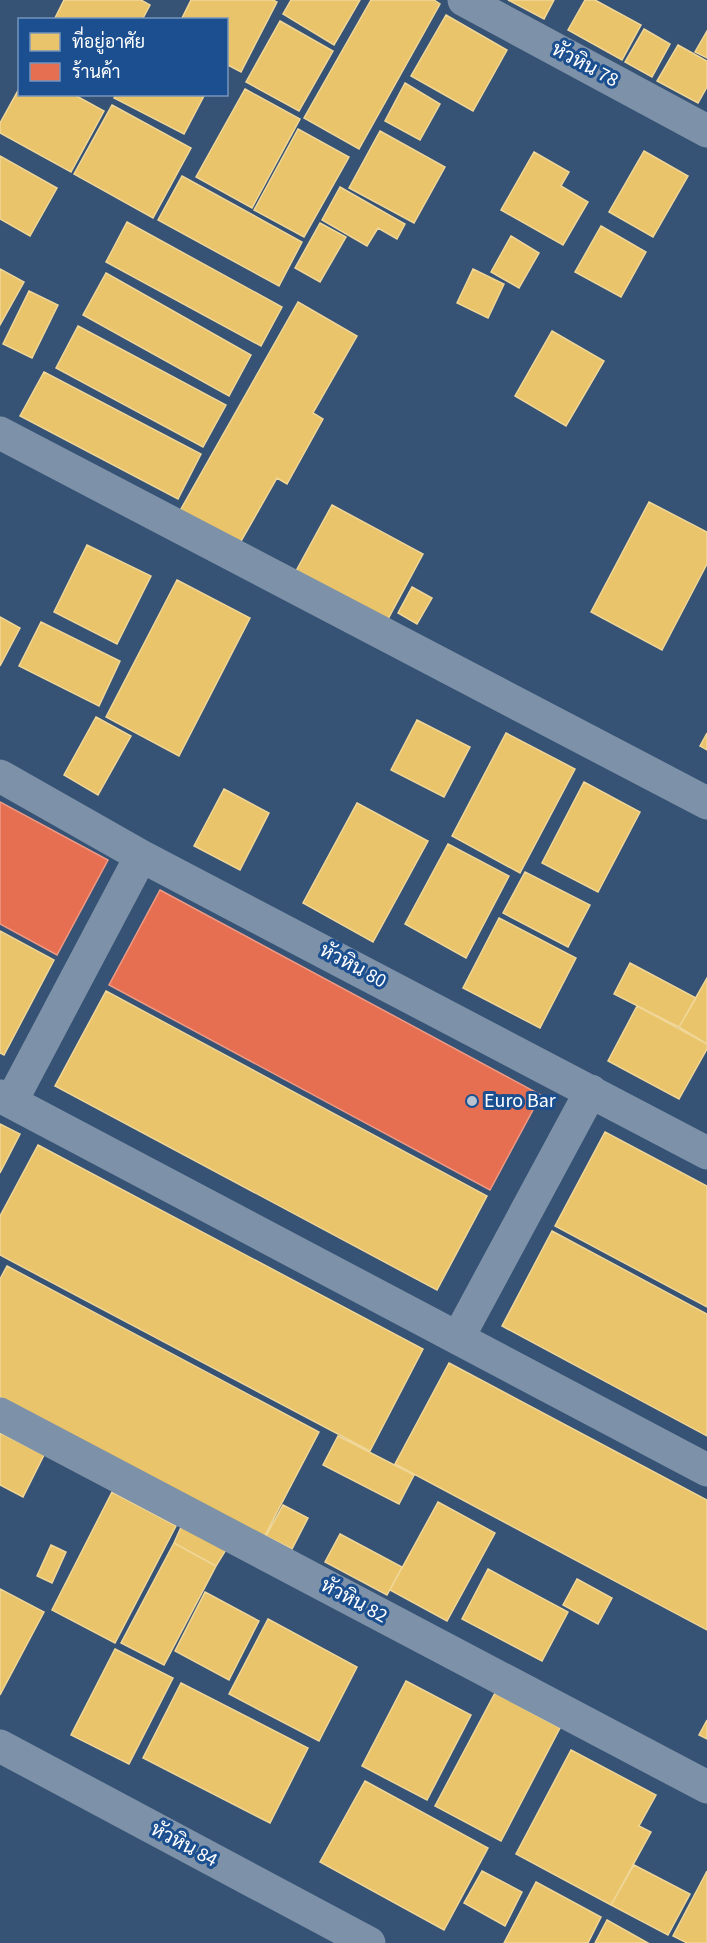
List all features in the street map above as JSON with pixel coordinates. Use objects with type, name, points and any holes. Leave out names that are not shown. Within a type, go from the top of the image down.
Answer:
[{"type":"street","name":"หัวหิน 78","points":[[464,0],[707,130]]},
{"type":"street","points":[[0,433],[707,803]]},
{"type":"street","name":"หัวหิน 80","points":[[0,776],[141,856],[707,1153]]},
{"type":"street","points":[[141,856],[6,1099],[707,1470]]},
{"type":"street","points":[[458,1338],[591,1091]]},
{"type":"street","name":"หัวหิน 82","points":[[0,1414],[707,1787]]},
{"type":"street","name":"หัวหิน 84","points":[[0,1746],[369,1943]]},
{"type":"building: ที่อยู่อาศัย","points":[[64,0],[141,0],[150,5],[143,18],[55,18]]},
{"type":"building: ที่อยู่อาศัย","points":[[191,0],[273,0],[277,2],[241,72],[228,65],[228,18],[182,18]]},
{"type":"building: ที่อยู่อาศัย","points":[[291,0],[360,0],[334,45],[283,14]]},
{"type":"building: ที่อยู่อาศัย","points":[[371,0],[434,0],[440,4],[359,149],[304,118]]},
{"type":"building: ที่อยู่อาศัย","points":[[508,0],[554,0],[544,19]]},
{"type":"building: ที่อยู่อาศัย","points":[[585,0],[595,0],[641,25],[622,60],[568,30]]},
{"type":"building: ที่อยู่อาศัย","points":[[446,15],[507,50],[473,111],[411,76]]},
{"type":"building: ที่อยู่อาศัย","points":[[280,21],[333,51],[299,111],[246,82]]},
{"type":"building: ที่อยู่อาศัย","points":[[644,29],[670,44],[652,77],[625,62]]},
{"type":"building: ที่อยู่อาศัย","points":[[707,31],[707,58],[695,52]]},
{"type":"building: ที่อยู่อาศัย","points":[[678,45],[707,61],[707,87],[698,103],[657,81]]},
{"type":"building: ที่อยู่อาศัย","points":[[405,83],[440,104],[420,140],[385,121]]},
{"type":"building: ที่อยู่อาศัย","points":[[245,89],[300,119],[252,208],[196,177]]},
{"type":"building: ที่อยู่อาศัย","points":[[18,91],[18,96],[77,96],[104,111],[71,172],[0,133],[0,123]]},
{"type":"building: ที่อยู่อาศัย","points":[[115,96],[204,96],[184,134],[114,98]]},
{"type":"building: ที่อยู่อาศัย","points":[[112,105],[191,148],[153,218],[74,174]]},
{"type":"building: ที่อยู่อาศัย","points":[[298,129],[349,157],[304,237],[254,210]]},
{"type":"building: ที่อยู่อาศัย","points":[[380,131],[445,167],[414,223],[349,188]]},
{"type":"building: ที่อยู่อาศัย","points":[[644,151],[688,176],[653,237],[609,212]]},
{"type":"building: ที่อยู่อาศัย","points":[[534,152],[569,172],[561,186],[588,202],[563,245],[501,210]]},
{"type":"building: ที่อยู่อาศัย","points":[[0,156],[57,188],[30,236],[0,219]]},
{"type":"building: ที่อยู่อาศัย","points":[[182,176],[302,242],[279,286],[158,220]]},
{"type":"building: ที่อยู่อาศัย","points":[[340,187],[405,224],[397,239],[378,228],[367,246],[322,220]]},
{"type":"building: ที่อยู่อาศัย","points":[[127,222],[282,307],[261,346],[106,262]]},
{"type":"building: ที่อยู่อาศัย","points":[[320,223],[346,237],[320,282],[295,268]]},
{"type":"building: ที่อยู่อาศัย","points":[[601,226],[646,252],[621,297],[575,272]]},
{"type":"building: ที่อยู่อาศัย","points":[[511,236],[539,253],[519,288],[491,272]]},
{"type":"building: ที่อยู่อาศัย","points":[[0,269],[24,282],[0,325]]},
{"type":"building: ที่อยู่อาศัย","points":[[473,269],[504,284],[488,318],[457,303]]},
{"type":"building: ที่อยู่อาศัย","points":[[106,273],[251,355],[229,396],[83,315]]},
{"type":"building: ที่อยู่อาศัย","points":[[29,291],[58,305],[32,358],[3,344]]},
{"type":"building: ที่อยู่อาศัย","points":[[298,302],[357,336],[313,413],[323,419],[287,484],[277,478],[236,550],[177,516]]},
{"type":"building: ที่อยู่อาศัย","points":[[78,326],[226,405],[203,447],[56,368]]},
{"type":"building: ที่อยู่อาศัย","points":[[552,331],[604,361],[566,426],[515,396]]},
{"type":"building: ที่อยู่อาศัย","points":[[44,372],[201,454],[178,499],[20,416]]},
{"type":"building: ที่อยู่อาศัย","points":[[649,502],[707,532],[707,564],[662,650],[591,612]]},
{"type":"building: ที่อยู่อาศัย","points":[[332,505],[423,554],[387,621],[296,571]]},
{"type":"building: ที่อยู่อาศัย","points":[[87,545],[151,576],[117,644],[54,612]]},
{"type":"building: ที่อยู่อาศัย","points":[[177,580],[250,618],[179,756],[106,717]]},
{"type":"building: ที่อยู่อาศัย","points":[[412,587],[432,598],[417,624],[398,613]]},
{"type":"building: ที่อยู่อาศัย","points":[[0,617],[20,628],[0,666]]},
{"type":"building: ที่อยู่อาศัย","points":[[41,622],[120,661],[99,706],[19,666]]},
{"type":"building: ที่อยู่อาศัย","points":[[96,717],[131,736],[98,795],[64,775]]},
{"type":"building: ที่อยู่อาศัย","points":[[417,720],[470,747],[444,797],[391,770]]},
{"type":"building: ที่อยู่อาศัย","points":[[506,733],[575,769],[520,873],[452,836]]},
{"type":"building: ที่อยู่อาศัย","points":[[707,733],[707,750],[700,746]]},
{"type":"building: ที่อยู่อาศัย","points":[[584,782],[640,812],[598,892],[542,863]]},
{"type":"building: ที่อยู่อาศัย","points":[[224,789],[269,813],[240,870],[194,846]]},
{"type":"building: ที่อยู่อาศัย","points":[[357,803],[428,841],[373,942],[303,903]]},
{"type":"building: ที่อยู่อาศัย","points":[[448,844],[509,876],[466,958],[405,924]]},
{"type":"building: ที่อยู่อาศัย","points":[[525,872],[590,905],[568,947],[503,913]]},
{"type":"building: ที่อยู่อาศัย","points":[[499,918],[576,958],[540,1028],[463,988]]},
{"type":"building: ที่อยู่อาศัย","points":[[0,931],[54,960],[4,1055],[0,1053]]},
{"type":"building: ที่อยู่อาศัย","points":[[630,963],[696,998],[679,1027],[614,994]]},
{"type":"building: ที่อยู่อาศัย","points":[[707,978],[707,1044],[679,1027]]},
{"type":"building: ที่อยู่อาศัย","points":[[106,991],[487,1196],[437,1290],[55,1086]]},
{"type":"building: ที่อยู่อาศัย","points":[[637,1006],[707,1044],[707,1049],[679,1099],[608,1061]]},
{"type":"building: ที่อยู่อาศัย","points":[[0,1124],[20,1134],[0,1173]]},
{"type":"building: ที่อยู่อาศัย","points":[[605,1132],[707,1186],[707,1307],[555,1226]]},
{"type":"building: ที่อยู่อาศัย","points":[[38,1145],[423,1349],[370,1451],[0,1255],[0,1216]]},
{"type":"building: ที่อยู่อาศัย","points":[[552,1231],[707,1314],[707,1436],[502,1326]]},
{"type":"building: ที่อยู่อาศัย","points":[[7,1266],[319,1432],[264,1537],[0,1397],[0,1279]]},
{"type":"building: ที่อยู่อาศัย","points":[[449,1363],[707,1500],[707,1630],[395,1464]]},
{"type":"building: ที่อยู่อาศัย","points":[[0,1433],[44,1455],[23,1497],[0,1485]]},
{"type":"building: ที่อยู่อาศัย","points":[[338,1436],[414,1475],[399,1504],[323,1465]]},
{"type":"building: ที่อยู่อาศัย","points":[[112,1492],[176,1526],[115,1643],[52,1610]]},
{"type":"building: ที่อยู่อาศัย","points":[[438,1502],[495,1533],[447,1621],[390,1590]]},
{"type":"building: ที่อยู่อาศัย","points":[[283,1505],[308,1518],[292,1549],[266,1536]]},
{"type":"building: ที่อยู่อาศัย","points":[[182,1525],[227,1548],[216,1566],[174,1543]]},
{"type":"building: ที่อยู่อาศัย","points":[[340,1534],[402,1567],[387,1595],[325,1562]]},
{"type":"building: ที่อยู่อาศัย","points":[[174,1543],[216,1566],[164,1665],[121,1643]]},
{"type":"building: ที่อยู่อาศัย","points":[[51,1545],[66,1552],[52,1583],[37,1576]]},
{"type":"building: ที่อยู่อาศัย","points":[[488,1569],[568,1612],[542,1661],[462,1619]]},
{"type":"building: ที่อยู่อาศัย","points":[[577,1579],[612,1598],[598,1624],[563,1605]]},
{"type":"building: ที่อยู่อาศัย","points":[[0,1589],[44,1612],[0,1695]]},
{"type":"building: ที่อยู่อาศัย","points":[[205,1592],[259,1621],[229,1680],[175,1651]]},
{"type":"building: ที่อยู่อาศัย","points":[[268,1619],[357,1667],[319,1741],[229,1694]]},
{"type":"building: ที่อยู่อาศัย","points":[[115,1649],[173,1678],[129,1764],[71,1735]]},
{"type":"building: ที่อยู่อาศัย","points":[[406,1681],[471,1715],[427,1800],[362,1766]]},
{"type":"building: ที่อยู่อาศัย","points":[[181,1683],[308,1748],[270,1823],[143,1758]]},
{"type":"building: ที่อยู่อาศัย","points":[[495,1693],[560,1728],[501,1841],[435,1806]]},
{"type":"building: ที่อยู่อาศัย","points":[[707,1720],[707,1739],[699,1735]]},
{"type":"building: ที่อยู่อาศัย","points":[[571,1750],[656,1795],[639,1826],[651,1832],[611,1905],[516,1854]]},
{"type":"building: ที่อยู่อาศัย","points":[[365,1781],[488,1848],[444,1930],[320,1862]]},
{"type":"building: ที่อยู่อาศัย","points":[[634,1865],[690,1894],[668,1935],[611,1905]]},
{"type":"building: ที่อยู่อาศัย","points":[[482,1871],[522,1892],[505,1926],[464,1903]]},
{"type":"building: ที่อยู่อาศัย","points":[[707,1871],[707,1943],[687,1943],[673,1936]]},
{"type":"building: ที่อยู่อาศัย","points":[[536,1882],[601,1917],[588,1943],[504,1943]]},
{"type":"building: ที่อยู่อาศัย","points":[[607,1920],[648,1943],[595,1943]]},
{"type":"building: ร้านค้า","points":[[0,802],[108,860],[57,955],[0,924]]},
{"type":"building: ร้านค้า","points":[[160,890],[541,1095],[490,1190],[109,985]]},
{"type":"place","name":"Euro Bar","points":[[472,1101]]}]
